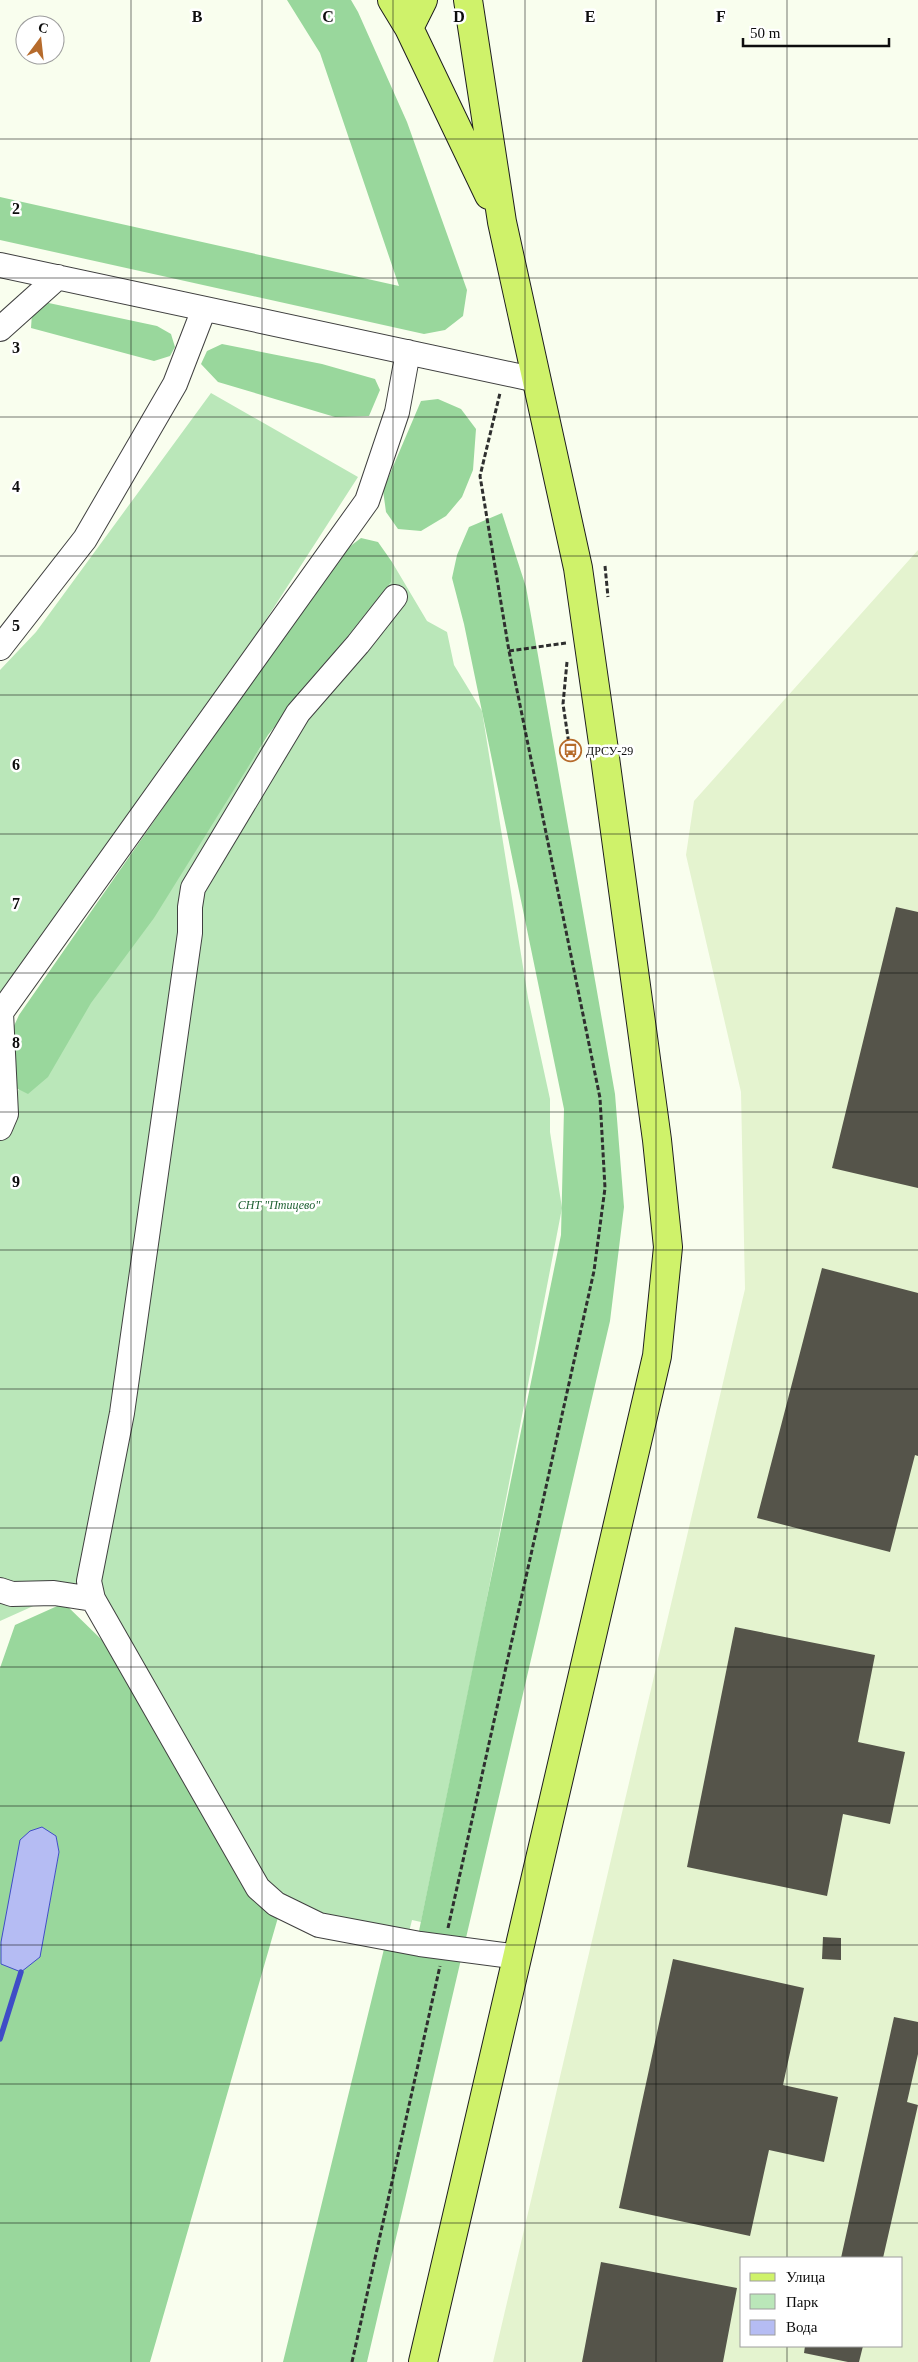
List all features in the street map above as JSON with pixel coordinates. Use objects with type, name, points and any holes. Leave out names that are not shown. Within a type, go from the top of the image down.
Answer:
[{"type":"main road","points":[[392,0],[409,28],[502,222]]},
{"type":"main road","points":[[409,28],[422,0]]},
{"type":"main road","points":[[423,2362],[657,1356],[668,1247],[658,1140],[578,568],[502,222],[468,0]]},
{"type":"main road","points":[[447,105],[456,113],[466,116],[473,114],[484,102]]},
{"type":"street","points":[[0,265],[537,380]]},
{"type":"street","points":[[0,329],[58,278]]},
{"type":"street","points":[[0,648],[85,539],[176,384],[204,309]]},
{"type":"street","points":[[0,1128],[6,1114],[0,1014],[366,501],[396,412],[408,352]]},
{"type":"street","points":[[395,597],[358,644],[298,713],[193,888],[190,907],[190,933],[168,1098],[122,1413],[89,1581],[93,1599],[258,1888],[276,1904],[319,1925],[444,1947],[518,1957]]},
{"type":"street","points":[[0,1590],[12,1594],[54,1593],[93,1599]]},
{"type":"path","points":[[352,2362],[594,1271],[604,1188],[600,1098],[511,660],[480,476],[505,373]]},
{"type":"path","points":[[566,643],[567,648]]},
{"type":"path","points":[[567,654],[563,704],[570,751]]},
{"type":"green space","points":[[287,0],[351,0],[358,12],[407,122],[467,290],[463,316],[445,330],[424,334],[0,240],[0,197],[399,286],[320,53]]},
{"type":"green space","points":[[44,302],[157,326],[171,334],[175,347],[170,356],[154,361],[31,328],[32,313]]},
{"type":"green space","points":[[222,344],[322,364],[375,379],[380,390],[369,416],[335,417],[218,382],[201,364],[207,351]]},
{"type":"green space","points":[[211,393],[358,477],[229,677],[0,996],[0,670],[36,632]]},
{"type":"green space","points":[[438,399],[461,409],[476,429],[473,470],[462,497],[446,516],[421,531],[398,529],[386,512],[383,490],[421,401]]},
{"type":"green space","points":[[502,513],[526,587],[615,1094],[624,1207],[610,1321],[367,2362],[283,2362],[384,1949],[419,1931],[561,1235],[564,1109],[464,624],[452,578],[457,555],[469,527]]},
{"type":"green space","points":[[361,538],[378,542],[392,562],[391,582],[268,735],[154,918],[91,1003],[48,1077],[28,1094],[12,1086],[8,1039],[19,1015],[340,554]]},
{"type":"green space","points":[[918,550],[918,2362],[493,2362],[745,1289],[741,1092],[686,855],[694,801]]},
{"type":"green space","name":"СНТ \"Птицево\"","points":[[392,562],[427,621],[447,632],[454,665],[482,711],[528,998],[550,1099],[550,1132],[562,1208],[480,1634],[421,1922],[412,1920],[409,1932],[318,1919],[278,1898],[89,1581],[0,1621],[0,1116]]},
{"type":"green space","points":[[64,1603],[144,1681],[279,1914],[150,2362],[0,2362],[0,1668],[15,1625]],"holes":[[[56,1836],[59,1852],[40,1956]]]},
{"type":"water","points":[[42,1827],[56,1836],[59,1852],[40,1957],[21,1972],[1,1964],[1,1942],[20,1840],[30,1831]]},
{"type":"building","points":[[896,907],[918,912],[918,1188],[832,1168]]},
{"type":"building","points":[[822,1268],[918,1293],[918,1456],[915,1455],[890,1552],[757,1518]]},
{"type":"building","points":[[735,1627],[875,1655],[858,1742],[905,1752],[890,1824],[843,1814],[827,1896],[687,1867]]},
{"type":"building","points":[[823,1937],[841,1938],[841,1960],[822,1959]]},
{"type":"building","points":[[673,1959],[804,1988],[783,2085],[838,2097],[824,2162],[769,2150],[750,2236],[619,2208]]},
{"type":"building","points":[[894,2017],[918,2022],[918,2054],[907,2102],[918,2105],[883,2257],[841,2257]]},
{"type":"building","points":[[601,2262],[737,2288],[723,2362],[582,2362]]},
{"type":"building","points":[[805,2347],[863,2347],[859,2362],[848,2362],[804,2353]]},
{"type":"waterway","points":[[0,2039],[21,1972]]},
{"type":"place","name":"ДРСУ-29","points":[[570,751]]}]
